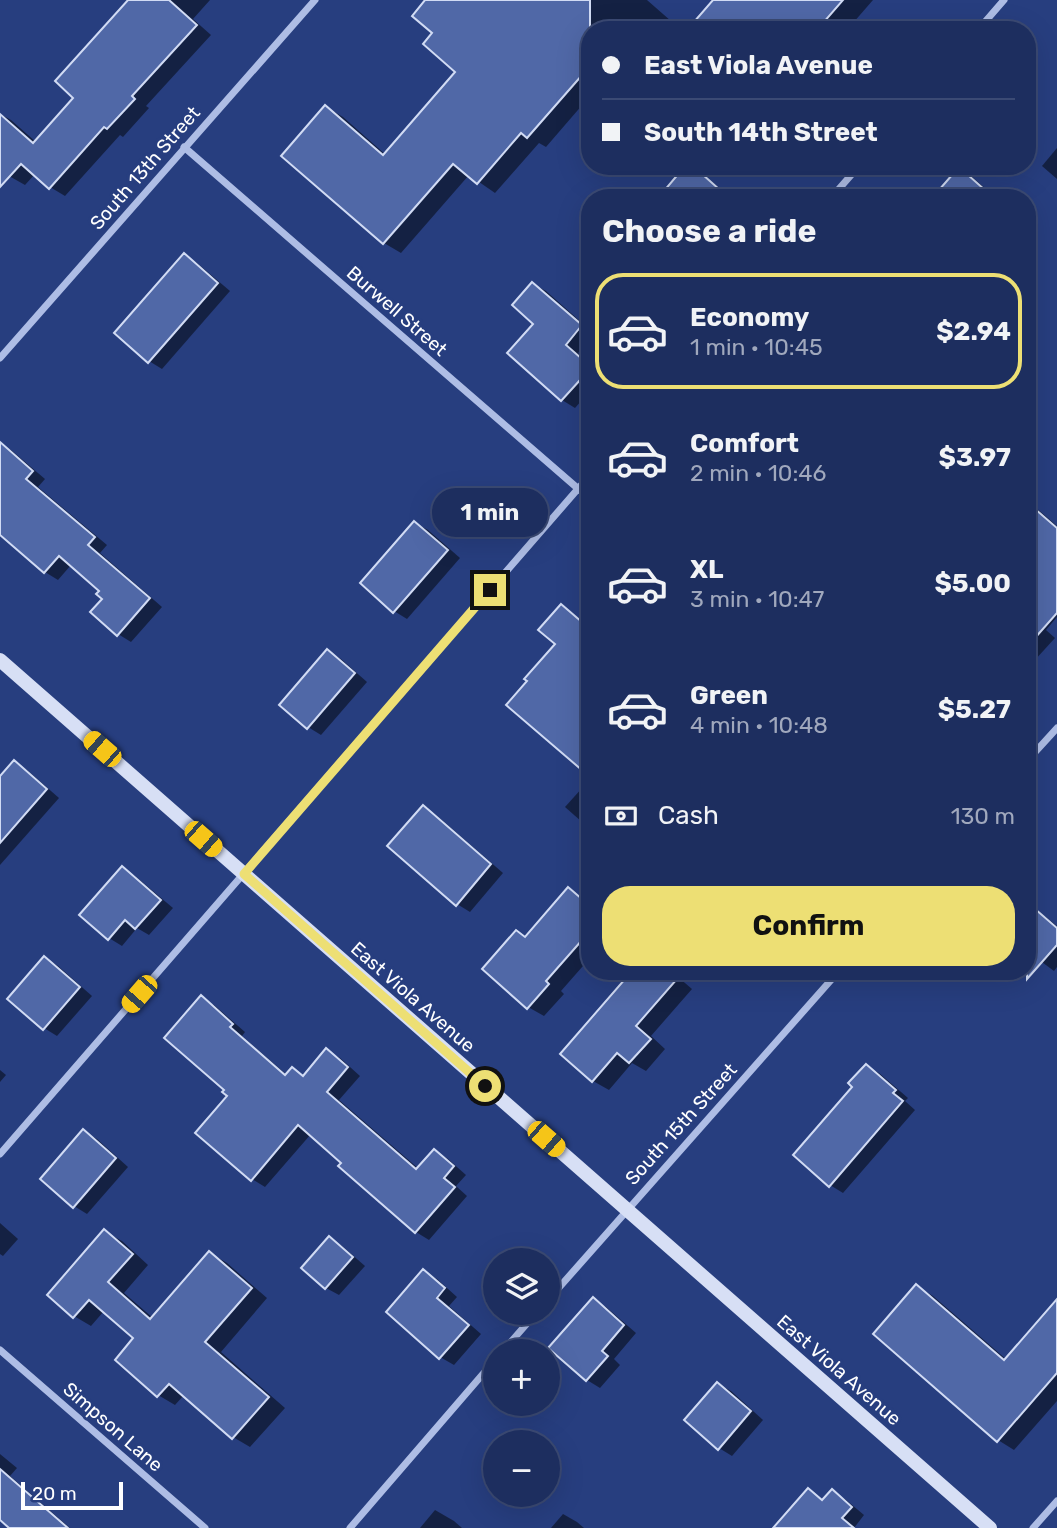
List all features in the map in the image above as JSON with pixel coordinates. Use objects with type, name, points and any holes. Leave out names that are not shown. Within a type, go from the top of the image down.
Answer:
[{"type":"street","name":"South 13th Street","points":[[0,358],[315,0]]},
{"type":"street","points":[[986,21],[1004,0]]},
{"type":"street","name":"Burwell Street","points":[[184,147],[581,491]]},
{"type":"street","points":[[839,189],[851,175]]},
{"type":"street","points":[[0,1154],[581,485]]},
{"type":"street","name":"East Viola Avenue","points":[[0,660],[990,1528]]},
{"type":"street","points":[[1036,751],[1057,728]]},
{"type":"street","name":"South 15th Street","points":[[560,1286],[831,980]]},
{"type":"street","points":[[513,1339],[526,1325]]},
{"type":"street","name":"Simpson Lane","points":[[0,1350],[205,1528]]},
{"type":"street","points":[[350,1528],[483,1374]]},
{"type":"street","points":[[1033,1528],[1057,1501]]},
{"type":"building","points":[[128,0],[169,0],[197,25],[132,96],[135,99],[107,129],[104,127],[49,189],[21,164],[0,187],[0,114],[33,143],[73,98],[55,81]]},
{"type":"building","points":[[425,0],[590,0],[590,21],[581,21],[581,76],[527,138],[521,133],[477,184],[453,164],[383,244],[281,156],[325,105],[383,155],[455,72],[423,44],[432,33],[412,16]]},
{"type":"building","points":[[713,0],[843,0],[825,21],[695,21]]},
{"type":"building","points":[[677,175],[703,175],[719,189],[666,189]]},
{"type":"building","points":[[952,175],[968,175],[984,189],[940,189]]},
{"type":"building","points":[[184,253],[218,283],[148,363],[114,333]]},
{"type":"building","points":[[532,282],[581,324],[566,345],[581,358],[581,379],[561,401],[507,353],[533,324],[512,305]]},
{"type":"building","points":[[0,442],[33,471],[26,479],[95,537],[88,545],[150,598],[117,636],[90,612],[102,599],[96,594],[99,591],[59,556],[44,573],[0,535]]},
{"type":"building","points":[[1036,510],[1057,528],[1057,613],[1036,637]]},
{"type":"building","points":[[414,521],[448,550],[393,613],[360,583]]},
{"type":"building","points":[[561,604],[581,621],[581,769],[506,705],[527,681],[524,679],[555,644],[538,630]]},
{"type":"building","points":[[327,649],[355,673],[307,729],[279,705]]},
{"type":"building","points":[[14,760],[47,789],[0,843],[0,776]]},
{"type":"building","points":[[423,805],[491,864],[456,906],[387,846]]},
{"type":"building","points":[[122,866],[161,900],[135,929],[125,920],[108,940],[79,915]]},
{"type":"building","points":[[568,887],[581,898],[581,941],[546,981],[549,984],[527,1009],[482,969],[516,930],[525,937]]},
{"type":"building","points":[[1036,910],[1057,928],[1057,945],[1036,969]]},
{"type":"building","points":[[44,956],[80,987],[43,1030],[7,999]]},
{"type":"building","points":[[624,980],[676,980],[636,1026],[651,1039],[629,1063],[617,1053],[592,1082],[560,1054]]},
{"type":"building","points":[[201,995],[233,1024],[230,1027],[285,1075],[292,1067],[303,1076],[326,1048],[348,1067],[327,1092],[416,1169],[434,1149],[454,1166],[444,1178],[455,1187],[415,1233],[338,1166],[341,1163],[298,1125],[251,1181],[195,1133],[227,1096],[222,1092],[224,1090],[164,1038]]},
{"type":"building","points":[[866,1064],[896,1090],[893,1093],[903,1101],[829,1187],[793,1155],[852,1087],[848,1083]]},
{"type":"building","points":[[83,1129],[116,1158],[73,1208],[40,1179]]},
{"type":"building","points":[[104,1229],[133,1254],[108,1282],[150,1319],[209,1251],[252,1288],[205,1342],[269,1397],[232,1439],[169,1384],[157,1397],[115,1360],[133,1338],[89,1300],[73,1318],[47,1295]]},
{"type":"building","points":[[329,1236],[353,1257],[325,1289],[301,1268]]},
{"type":"building","points":[[423,1269],[445,1288],[437,1298],[469,1325],[439,1359],[386,1312]]},
{"type":"building","points":[[916,1284],[1004,1360],[1057,1299],[1057,1373],[997,1442],[873,1334]]},
{"type":"building","points":[[593,1297],[624,1325],[602,1351],[608,1356],[586,1381],[560,1358],[560,1339],[556,1339]]},
{"type":"building","points":[[717,1382],[751,1411],[718,1450],[684,1420]]},
{"type":"building","points":[[0,1469],[68,1528],[9,1528],[0,1520]]},
{"type":"building","points":[[808,1488],[822,1500],[832,1489],[852,1507],[842,1518],[854,1528],[773,1528]]},
{"type":"route","points":[[485,1086],[244,874],[490,590]]}]
